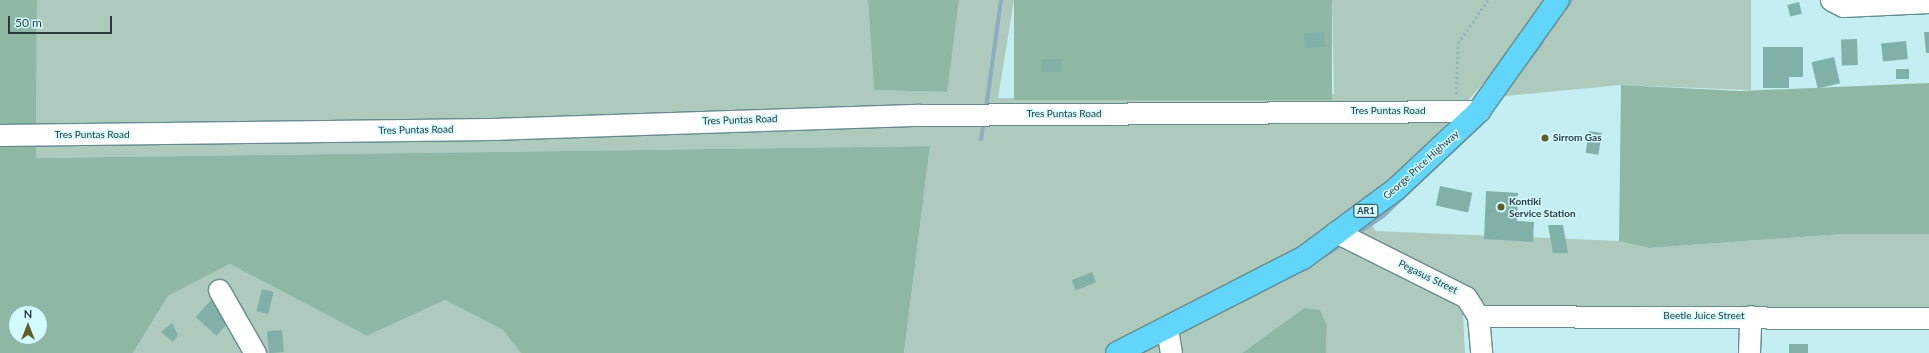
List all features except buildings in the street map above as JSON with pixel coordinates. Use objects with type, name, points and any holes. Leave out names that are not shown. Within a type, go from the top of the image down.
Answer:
[{"type":"highway","name":"George Price Highway","points":[[1117,353],[1303,258],[1336,232],[1396,189],[1479,111],[1558,0]]},
{"type":"street","points":[[1831,0],[1842,6],[1929,2]]},
{"type":"street","name":"Tres Puntas Road","points":[[0,135],[482,129],[920,114],[1479,111]]},
{"type":"street","name":"Pegasus Street","points":[[1336,232],[1454,288],[1466,296],[1478,316],[1481,353]]},
{"type":"street","points":[[219,290],[255,353]]},
{"type":"street","name":"Beetle Juice Street","points":[[1478,316],[1750,316],[1929,318]]},
{"type":"street","points":[[1749,353],[1750,316]]},
{"type":"street","points":[[1167,328],[1172,353]]},
{"type":"path","points":[[1456,111],[1455,52],[1488,0]]},
{"type":"green space","points":[[0,0],[37,0],[36,158],[930,146],[904,353],[521,353],[503,330],[445,300],[367,336],[230,264],[168,296],[133,353],[0,353]]},
{"type":"green space","points":[[37,0],[868,0],[874,90],[946,92],[959,0],[1014,0],[998,98],[1334,94],[1332,0],[1545,0],[1490,76],[1427,146],[1373,194],[1297,248],[1303,258],[1369,218],[1375,231],[1619,241],[1649,248],[1843,234],[1929,234],[1929,310],[1463,314],[1465,353],[1326,353],[1327,326],[1304,308],[1242,353],[904,353],[930,146],[36,158]]},
{"type":"green space","points":[[868,0],[959,0],[947,92],[874,90]]},
{"type":"green space","points":[[1014,0],[1332,0],[1332,100],[1014,100]]},
{"type":"green space","points":[[1565,0],[1751,0],[1751,90],[1621,85],[1495,97]]},
{"type":"green space","points":[[1929,83],[1929,234],[1843,234],[1649,248],[1619,241],[1621,85],[1740,91]]},
{"type":"green space","points":[[230,264],[367,336],[445,300],[503,330],[521,353],[133,353],[168,296]]},
{"type":"green space","points":[[1304,308],[1320,310],[1327,326],[1326,353],[1242,353]]},
{"type":"waterway","points":[[986,109],[1001,0]]},
{"type":"waterway","points":[[1565,9],[1571,0]]},
{"type":"waterway","points":[[1523,67],[1542,42]]},
{"type":"waterway","points":[[981,139],[984,120]]},
{"type":"waterway","points":[[1361,231],[1383,216],[1481,124]]},
{"type":"waterway","points":[[1324,256],[1338,247]]},
{"type":"waterway","points":[[1244,300],[1304,269]]},
{"type":"place","name":"Sirrom Gas","points":[[1545,138]]},
{"type":"place","name":"Kontiki Service Station","points":[[1501,207]]}]
